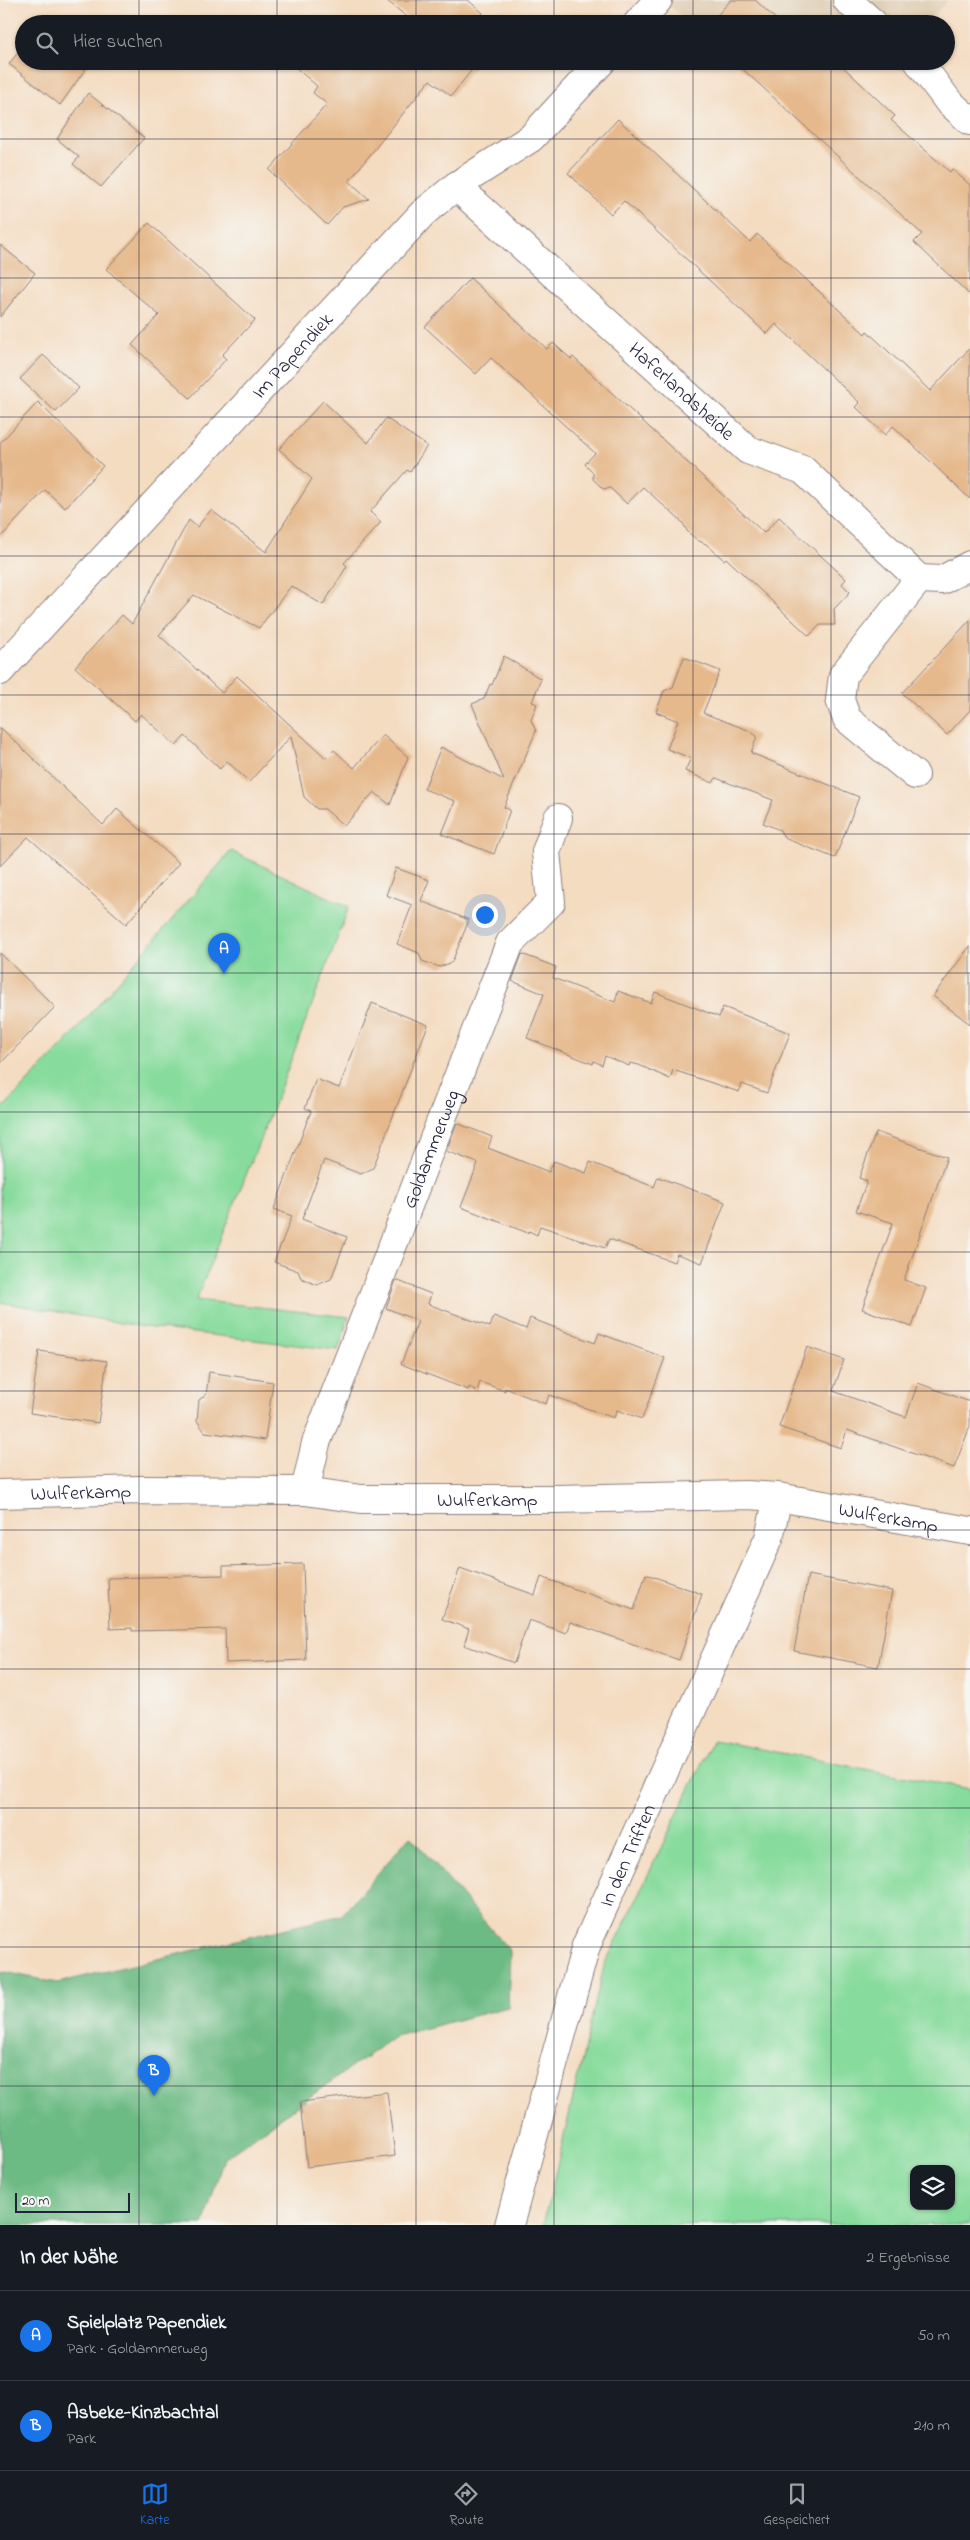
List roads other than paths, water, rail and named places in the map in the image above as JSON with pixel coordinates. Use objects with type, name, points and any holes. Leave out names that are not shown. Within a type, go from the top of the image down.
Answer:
[{"type":"street","points":[[644,15],[658,0]]},
{"type":"street","points":[[846,0],[864,15]]},
{"type":"street","name":"Im Papendiek","points":[[5,658],[416,220],[456,186],[531,138],[594,70]]},
{"type":"street","points":[[925,70],[948,101],[970,121]]},
{"type":"street","name":"Haferlandsheide","points":[[456,186],[748,450],[803,470],[919,579]]},
{"type":"street","points":[[915,775],[847,719],[840,700],[843,675],[919,579],[942,580],[970,566]]},
{"type":"street","name":"Goldammerweg","points":[[304,1491],[316,1444],[510,943],[551,902],[546,852],[558,818]]},
{"type":"street","name":"Wulferkamp","points":[[0,1494],[141,1490],[304,1491],[361,1499],[555,1500],[681,1495],[778,1497],[970,1531]]},
{"type":"street","name":"In den Triften","points":[[509,2225],[586,1946],[770,1538],[778,1497]]},
{"type":"place","name":"Spielplatz Papendiek","points":[[224,974]]},
{"type":"place","name":"Asbeke-Kinzbachtal","points":[[154,2096]]}]
